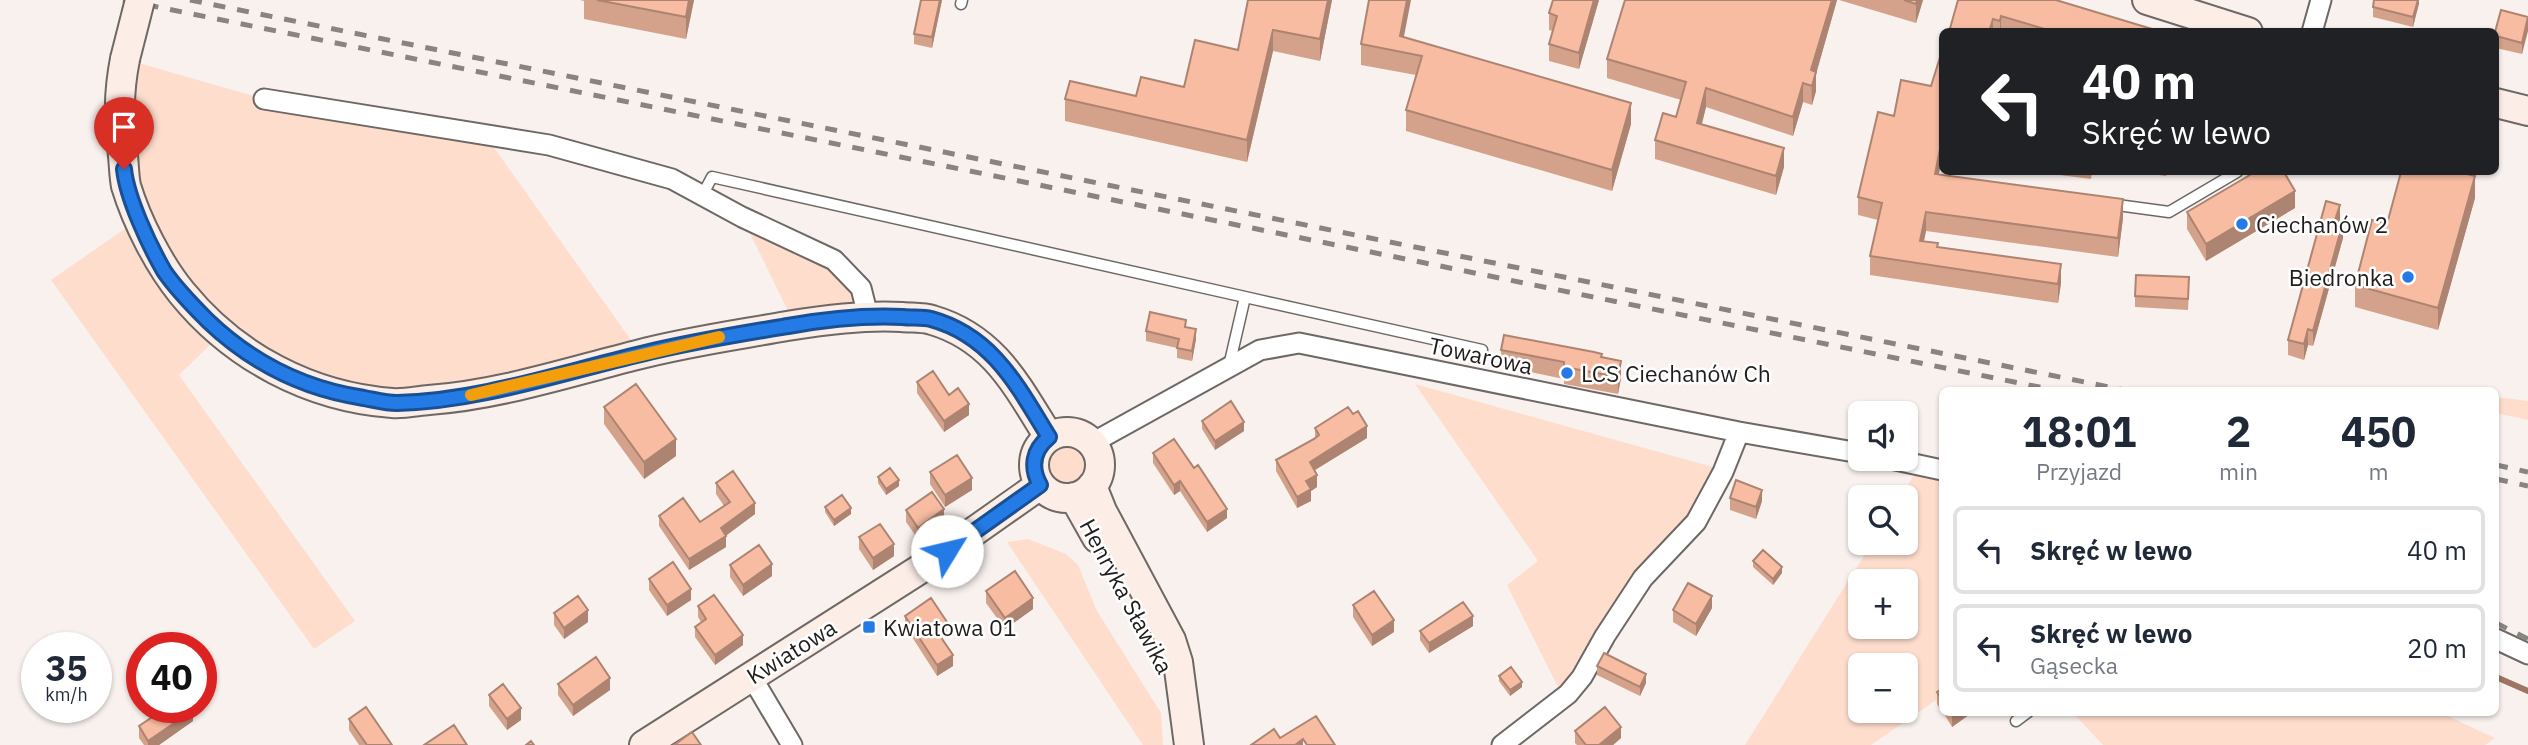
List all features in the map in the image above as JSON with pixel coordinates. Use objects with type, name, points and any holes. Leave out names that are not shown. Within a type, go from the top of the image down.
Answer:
[{"type":"main road","points":[[140,0],[119,94],[126,185],[165,272],[193,307],[223,336],[256,360],[297,381],[345,395],[394,403],[449,399],[498,390],[719,337],[868,316],[930,319],[964,333],[992,353],[1014,380],[1049,437]]},
{"type":"main road","points":[[2147,0],[2235,28]]},
{"type":"main road","points":[[2499,104],[2528,111]]},
{"type":"main road","points":[[1067,432],[1085,437],[1092,443],[1100,460],[1097,479],[1083,492],[1057,496],[1040,485],[1034,469],[1034,460],[1037,451],[1049,437],[1067,432]]},
{"type":"main road","name":"Kwiatowa","points":[[644,745],[925,566],[1040,485]]},
{"type":"main road","name":"Henryka Sławika","points":[[1083,492],[1102,511],[1171,640],[1178,662],[1189,745]]},
{"type":"street","points":[[2313,28],[2321,0]]},
{"type":"street","points":[[264,99],[549,145],[672,179],[742,218],[834,260],[861,288],[868,316]]},
{"type":"street","name":"Towarowa","points":[[1229,366],[1260,350],[1299,343],[1739,432],[1848,451]]},
{"type":"street","points":[[1092,443],[1229,366]]},
{"type":"street","points":[[1502,745],[1568,694],[1582,677],[1643,578],[1696,522],[1723,472],[1739,432]]},
{"type":"street","points":[[1918,465],[1939,469]]},
{"type":"street","points":[[2499,640],[2528,654]]},
{"type":"street","points":[[751,676],[792,745]]},
{"type":"lane","points":[[2100,202],[2169,212],[2232,175]]},
{"type":"lane","points":[[703,194],[712,177],[1482,350]]},
{"type":"lane","points":[[1229,366],[1245,297]]},
{"type":"lane","points":[[2016,721],[2023,716]]},
{"type":"shaded area","points":[[125,59],[264,99],[485,135],[641,354],[563,374],[345,395],[223,336],[139,217]]},
{"type":"shaded area","points":[[742,217],[834,260],[868,316],[795,325]]},
{"type":"shaded area","points":[[126,228],[154,283],[180,315],[211,344],[179,375],[355,621],[314,649],[51,280]]},
{"type":"shaded area","points":[[1415,384],[1720,469],[1696,510],[1570,685],[1561,693],[1507,585],[1538,561]]},
{"type":"shaded area","points":[[2499,397],[2528,401],[2528,420],[2499,414]]},
{"type":"shaded area","points":[[1066,444],[1080,450],[1086,464],[1080,478],[1066,484],[1052,478],[1046,464],[1052,450]]},
{"type":"shaded area","points":[[1920,466],[1939,469],[1939,698],[1918,713],[1918,653],[1848,653],[1848,723],[1903,723],[1871,745],[1745,745],[1848,581],[1848,639],[1918,639],[1918,569],[1856,569],[1864,555],[1918,555],[1918,485],[1908,485]]},
{"type":"shaded area","points":[[1028,539],[1066,554],[1078,565],[1097,611],[1161,713],[1163,745],[1143,745],[1007,542]]},
{"type":"shaded area","points":[[2076,716],[2448,716],[2495,738],[2485,745],[2103,745]]},
{"type":"building","points":[[597,0],[689,0],[686,17]]},
{"type":"building","points":[[921,0],[940,0],[932,37],[914,34]]},
{"type":"building","points":[[1248,0],[1328,0],[1320,39],[1273,30],[1247,140],[1065,99],[1070,81],[1136,96],[1141,77],[1184,87],[1195,40],[1238,50]]},
{"type":"building","points":[[1369,0],[1407,0],[1400,36],[1631,103],[1612,170],[1406,110],[1422,56],[1361,44]]},
{"type":"building","points":[[1553,0],[1594,0],[1579,53],[1549,44],[1557,16],[1549,13]]},
{"type":"building","points":[[1625,0],[1832,0],[1811,70],[1816,72],[1812,86],[1803,83],[1793,117],[1706,88],[1697,123],[1784,148],[1776,176],[1655,140],[1663,113],[1676,117],[1686,82],[1607,59]]},
{"type":"building","points":[[1958,0],[2056,0],[2149,28],[2042,28],[2001,16],[2000,21],[1993,19],[1990,28],[1950,28]]},
{"type":"building","points":[[2374,0],[2418,0],[2413,17],[2373,7]]},
{"type":"building","points":[[2501,10],[2528,17],[2522,43],[2499,37],[2499,28],[2496,28]]},
{"type":"building","points":[[1939,61],[1939,155],[1935,174],[2123,199],[2118,238],[1926,212],[1920,241],[1938,243],[1937,247],[2061,264],[2058,284],[1870,256],[1882,203],[1858,197],[1878,112],[1894,116],[1901,80],[1931,86]]},
{"type":"building","points":[[2250,175],[2286,175],[2295,191],[2206,244],[2187,212]]},
{"type":"building","name":"Biedronka","points":[[2400,175],[2475,176],[2438,308],[2355,285],[2372,220],[2387,224]]},
{"type":"building","points":[[2326,201],[2340,205],[2335,220],[2343,222],[2313,331],[2308,329],[2304,344],[2288,340]]},
{"type":"building","points":[[2136,275],[2189,277],[2188,299],[2135,296]]},
{"type":"building","points":[[1150,312],[1186,320],[1185,327],[1196,329],[1192,351],[1177,348],[1179,339],[1146,331]]},
{"type":"building","points":[[1504,335],[1594,352],[1602,354],[1601,357],[1621,361],[1618,377],[1564,367],[1564,362],[1501,350]]},
{"type":"building","points":[[933,371],[949,395],[958,388],[969,404],[944,421],[917,382]]},
{"type":"building","points":[[636,384],[676,439],[644,462],[604,407]]},
{"type":"building","points":[[1231,401],[1244,422],[1215,441],[1202,421]]},
{"type":"building","points":[[1348,407],[1353,414],[1358,411],[1367,426],[1310,462],[1317,475],[1306,481],[1311,489],[1297,497],[1276,460],[1314,439],[1319,435],[1315,428]]},
{"type":"building","points":[[1174,439],[1194,468],[1198,465],[1227,509],[1207,522],[1180,481],[1174,485],[1153,453]]},
{"type":"building","points":[[957,455],[972,478],[945,495],[930,472]]},
{"type":"building","points":[[890,468],[899,480],[886,489],[878,477]]},
{"type":"building","points":[[733,471],[755,503],[721,528],[726,536],[689,559],[659,516],[683,498],[700,522],[730,502],[716,483]]},
{"type":"building","points":[[1736,480],[1762,490],[1756,507],[1730,498]]},
{"type":"building","points":[[932,492],[944,509],[918,528],[906,510]]},
{"type":"building","points":[[842,495],[851,508],[834,520],[825,507]]},
{"type":"building","points":[[880,524],[894,544],[873,558],[859,537]]},
{"type":"building","points":[[759,545],[772,564],[743,585],[730,565]]},
{"type":"building","points":[[1763,550],[1782,567],[1773,579],[1753,561]]},
{"type":"building","points":[[673,562],[691,589],[667,605],[649,579]]},
{"type":"building","points":[[1015,571],[1033,598],[1005,618],[986,591]]},
{"type":"building","points":[[1688,583],[1712,596],[1696,624],[1673,610]]},
{"type":"building","points":[[1374,591],[1394,620],[1372,635],[1353,605]]},
{"type":"building","points":[[714,595],[743,635],[715,655],[695,627],[706,619],[698,606]]},
{"type":"building","points":[[578,596],[588,610],[564,628],[554,613]]},
{"type":"building","points":[[931,598],[947,622],[939,628],[941,632],[938,633],[953,655],[937,665],[905,616]]},
{"type":"building","points":[[1463,602],[1473,616],[1429,643],[1420,631]]},
{"type":"building","points":[[1604,653],[1646,674],[1640,687],[1597,666]]},
{"type":"building","points":[[596,657],[610,678],[573,705],[558,684]]},
{"type":"building","points":[[1511,667],[1522,682],[1510,690],[1499,676]]},
{"type":"building","points":[[503,684],[521,708],[507,719],[489,695]]},
{"type":"building","points":[[366,707],[392,745],[367,745],[349,719]]},
{"type":"building","points":[[1605,707],[1621,727],[1599,745],[1586,745],[1575,731]]},
{"type":"building","points":[[1316,716],[1335,745],[1307,745],[1303,739],[1295,745],[1251,745],[1274,729],[1280,738]]},
{"type":"building","points":[[143,723],[174,723],[148,741],[139,726]]},
{"type":"building","points":[[454,725],[467,745],[424,745]]},
{"type":"building","points":[[692,732],[701,745],[674,745]]},
{"type":"waterway","points":[[2499,678],[2528,691]]},
{"type":"railway","points":[[123,0],[2039,387]]},
{"type":"railway","points":[[190,0],[2109,387]]},
{"type":"railway","points":[[2499,466],[2528,472]]},
{"type":"railway","points":[[2499,480],[2528,486]]},
{"type":"railway","points":[[2499,624],[2528,639]]},
{"type":"slow traffic","points":[[471,395],[719,337]]},
{"type":"place","name":"Ciechanów 2","points":[[2242,224]]},
{"type":"place","name":"Biedronka","points":[[2408,277]]},
{"type":"place","name":"LCS Ciechanów Ch","points":[[1567,373]]},
{"type":"place","name":"Kwiatowa 01","points":[[869,627]]},
{"type":"route","points":[[124,169],[126,185],[139,218],[165,272],[193,307],[223,336],[256,360],[297,381],[345,395],[394,403],[449,399],[498,390],[719,337],[868,316],[930,319],[964,333],[992,353],[1014,380],[1049,437],[1042,443],[1034,460],[1034,469],[1040,485],[947,551]]}]
